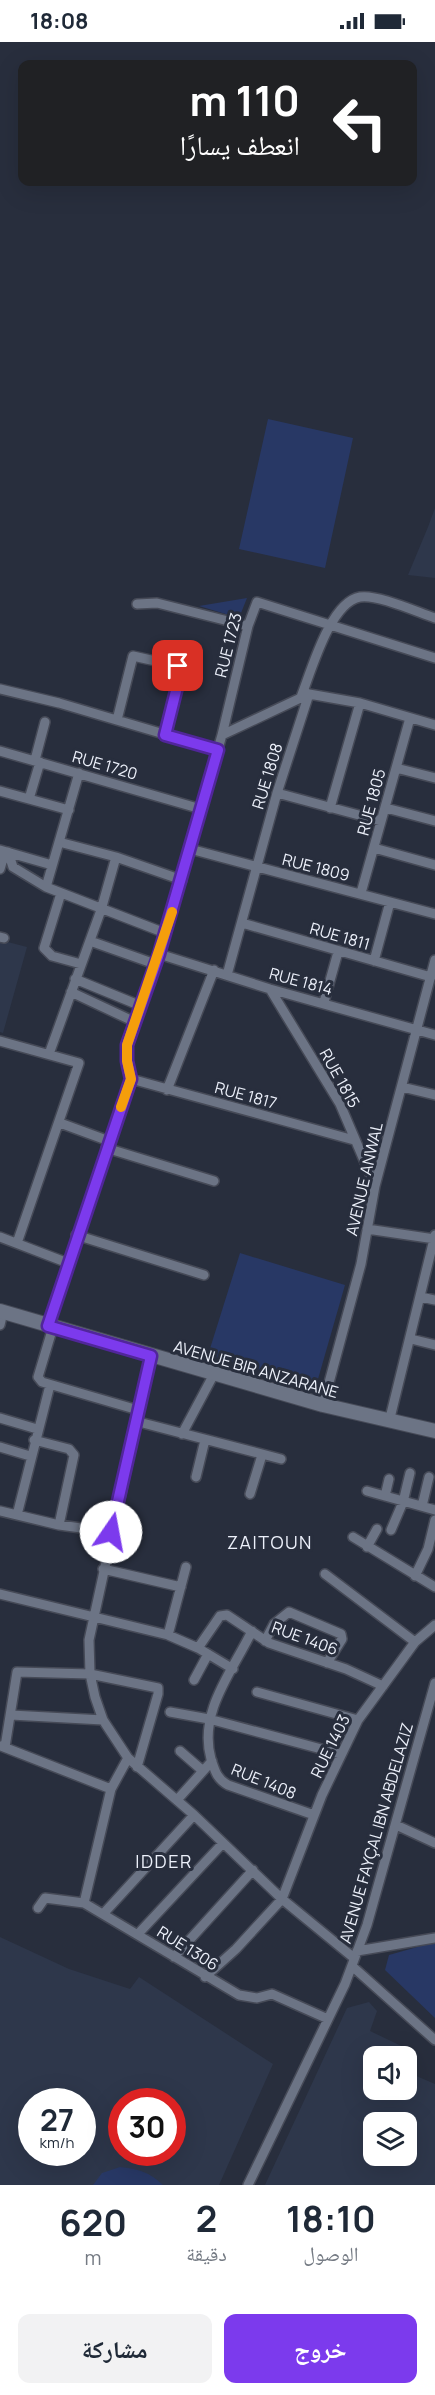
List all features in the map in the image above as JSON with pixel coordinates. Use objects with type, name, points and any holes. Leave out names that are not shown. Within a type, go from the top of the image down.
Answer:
[{"type":"street","points":[[328,624],[358,597],[368,597],[435,618]]},
{"type":"street","name":"RUE 1723","points":[[131,1079],[127,1061],[127,1045],[156,964],[182,880],[255,603],[261,601],[328,624]]},
{"type":"street","points":[[137,604],[157,603],[248,626]]},
{"type":"street","points":[[328,624],[435,658]]},
{"type":"street","name":"RUE 1808","points":[[227,975],[277,793],[328,624]]},
{"type":"street","points":[[117,720],[133,656],[178,666],[181,671],[165,735]]},
{"type":"street","points":[[0,689],[59,703],[218,750]]},
{"type":"street","points":[[222,735],[305,696],[360,703],[435,725]]},
{"type":"street","points":[[330,808],[360,703]]},
{"type":"street","name":"RUE 1805","points":[[361,893],[410,718]]},
{"type":"street","points":[[28,799],[45,722]]},
{"type":"street","name":"RUE 1720","points":[[0,751],[201,808]]},
{"type":"street","points":[[396,768],[435,778]]},
{"type":"street","points":[[46,887],[79,773]]},
{"type":"street","points":[[0,790],[69,810]]},
{"type":"street","points":[[277,793],[381,821]]},
{"type":"street","points":[[386,808],[435,821]]},
{"type":"street","points":[[59,842],[116,857],[182,880]]},
{"type":"street","points":[[374,848],[435,865]]},
{"type":"street","name":"RUE 1809","points":[[190,849],[361,893],[435,915]]},
{"type":"street","points":[[4,851],[52,865]]},
{"type":"street","points":[[0,869],[4,851]]},
{"type":"street","points":[[4,851],[14,867],[46,887],[165,933]]},
{"type":"street","points":[[49,1054],[101,910],[116,857]]},
{"type":"street","points":[[61,893],[44,948],[52,956],[81,963]]},
{"type":"street","points":[[374,961],[390,902]]},
{"type":"street","name":"RUE 1811","points":[[242,923],[430,977]]},
{"type":"street","points":[[90,941],[156,964]]},
{"type":"street","points":[[324,1002],[338,952]]},
{"type":"street","name":"RUE 1814","points":[[159,954],[270,989],[324,1002],[435,1035]]},
{"type":"street","name":"AVENUE ANWAL","points":[[323,1405],[367,1229],[375,1186],[435,960]]},
{"type":"street","points":[[167,1090],[214,970]]},
{"type":"street","points":[[75,979],[141,1006]]},
{"type":"street","name":"RUE 1815","points":[[270,989],[331,1088],[375,1186]]},
{"type":"street","points":[[70,992],[135,1022]]},
{"type":"street","points":[[0,1041],[78,1062],[60,1123],[16,1243]]},
{"type":"street","points":[[131,1079],[76,1235],[38,1377],[42,1382],[50,1385],[138,1410]]},
{"type":"street","name":"RUE 1817","points":[[131,1079],[354,1140]]},
{"type":"street","points":[[402,1087],[435,1095]]},
{"type":"street","points":[[60,1123],[107,1145],[214,1181]]},
{"type":"street","points":[[367,1229],[435,1238],[389,1422]]},
{"type":"street","points":[[76,1235],[204,1275]]},
{"type":"street","points":[[0,1237],[68,1263]]},
{"type":"street","points":[[421,1297],[435,1300]]},
{"type":"street","name":"AVENUE BIR ANZARANE","points":[[1,1316],[50,1326],[323,1405],[435,1431]]},
{"type":"street","points":[[411,1339],[435,1345]]},
{"type":"street","points":[[151,1356],[92,1618],[88,1655],[90,1674],[103,1720],[128,1758],[137,1767],[194,1815],[282,1899],[354,1958],[435,2040]]},
{"type":"street","points":[[182,1434],[214,1374]]},
{"type":"street","points":[[17,1515],[34,1440],[50,1385]]},
{"type":"street","points":[[0,1418],[38,1429]]},
{"type":"street","points":[[135,1421],[281,1459]]},
{"type":"street","points":[[34,1440],[69,1449],[74,1455],[59,1525]]},
{"type":"street","points":[[196,1477],[205,1440]]},
{"type":"street","points":[[0,1448],[30,1456]]},
{"type":"street","points":[[250,1494],[262,1455]]},
{"type":"street","points":[[391,1530],[404,1502],[410,1473]]},
{"type":"street","points":[[422,1506],[429,1478]]},
{"type":"street","points":[[385,1496],[389,1479]]},
{"type":"street","points":[[367,1491],[435,1510]]},
{"type":"street","points":[[0,1511],[59,1525],[111,1532]]},
{"type":"street","points":[[415,1576],[428,1549],[435,1520]]},
{"type":"street","points":[[367,1547],[376,1529]]},
{"type":"street","points":[[353,1537],[435,1587]]},
{"type":"street","points":[[168,1635],[186,1567]]},
{"type":"street","points":[[103,1569],[181,1587]]},
{"type":"street","points":[[325,1574],[415,1642]]},
{"type":"street","points":[[0,1594],[168,1635],[198,1648],[233,1669]]},
{"type":"street","points":[[265,1641],[281,1615],[289,1611],[341,1634],[342,1640],[327,1663]]},
{"type":"street","name":"RUE 1406","points":[[198,1648],[220,1616],[227,1615],[265,1641],[383,1686]]},
{"type":"street","name":"RUE 1403","points":[[282,1899],[314,1815],[340,1754],[358,1720],[415,1642],[435,1625]]},
{"type":"street","name":"RUE 1408","points":[[252,1632],[217,1695],[209,1719],[207,1740],[212,1761],[218,1777],[228,1785],[314,1815]]},
{"type":"street","points":[[194,1680],[208,1654]]},
{"type":"street","points":[[111,1789],[3,1747],[11,1715],[16,1673],[90,1674],[158,1688],[137,1767]]},
{"type":"street","name":"AVENUE FAYÇAL IBN ABDELAZIZ","points":[[249,2185],[328,2019],[354,1958],[396,1825],[435,1683]]},
{"type":"street","points":[[257,1692],[358,1720]]},
{"type":"street","points":[[170,1712],[209,1719],[340,1754]]},
{"type":"street","points":[[11,1715],[103,1720]]},
{"type":"street","points":[[180,1751],[203,1771]]},
{"type":"street","points":[[84,1903],[111,1789],[128,1758]]},
{"type":"street","points":[[177,1800],[212,1761]]},
{"type":"street","points":[[104,1913],[194,1815]]},
{"type":"street","points":[[396,1825],[435,1842]]},
{"type":"street","points":[[138,1934],[223,1843]]},
{"type":"street","points":[[174,1957],[253,1870]]},
{"type":"street","name":"RUE 1306","points":[[38,1908],[45,1898],[84,1903],[104,1913],[205,1977],[239,1995],[257,1998],[272,1994],[328,2019]]},
{"type":"street","points":[[205,1977],[236,1949],[282,1899]]},
{"type":"street","points":[[354,1958],[435,1938]]},
{"type":"shaded area","points":[[268,419],[353,438],[325,568],[239,549]]},
{"type":"shaded area","points":[[435,508],[435,578],[408,575],[428,527]]},
{"type":"shaded area","points":[[247,598],[239,618],[199,606]]},
{"type":"shaded area","points":[[0,940],[27,947],[3,1033],[0,1032]]},
{"type":"shaded area","points":[[240,1253],[345,1285],[316,1386],[208,1355]]},
{"type":"shaded area","points":[[0,1937],[69,1969],[130,1989],[139,1977],[273,2064],[219,2185],[0,2185]]},
{"type":"shaded area","points":[[435,1942],[435,2018],[385,1970],[389,1955]]},
{"type":"shaded area","points":[[369,2002],[377,2011],[370,2031],[401,2046],[363,2046],[363,2100],[417,2100],[417,2076],[435,2084],[435,2185],[265,2185],[347,2008]]},
{"type":"shaded area","points":[[120,2167],[143,2172],[163,2185],[93,2185],[102,2173]]},
{"type":"slow traffic","points":[[121,1107],[131,1079],[127,1061],[127,1045],[172,912]]},
{"type":"district","name":"ZAITOUN","points":[[270,1543]]},
{"type":"district","name":"IDDER","points":[[164,1862]]},
{"type":"route","points":[[111,1532],[151,1356],[48,1326],[76,1235],[131,1079],[127,1061],[127,1045],[182,880],[218,750],[165,735],[181,671],[178,666]]}]
